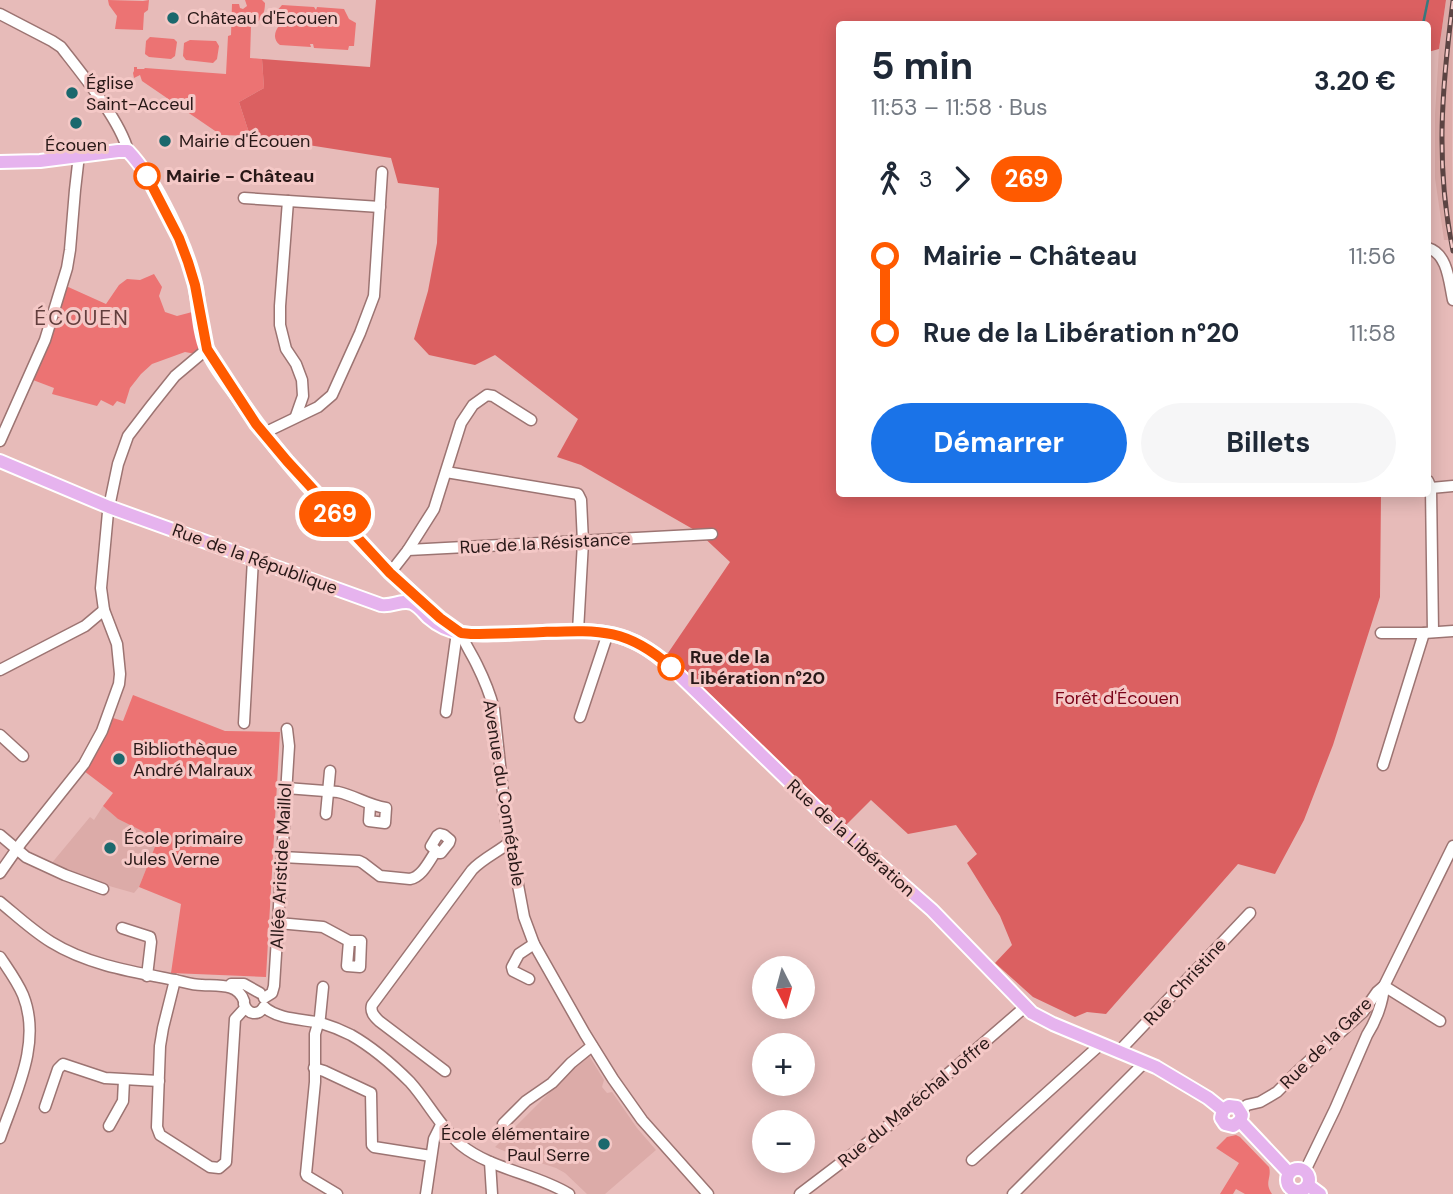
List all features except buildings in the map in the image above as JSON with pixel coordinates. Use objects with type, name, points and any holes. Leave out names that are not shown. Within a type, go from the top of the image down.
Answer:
[{"type":"main road","points":[[0,162],[40,161],[111,150],[128,151],[140,164],[168,215],[195,285],[207,349],[240,401],[287,461],[390,573],[459,633]]},
{"type":"main road","name":"Rue de la République","points":[[0,461],[109,506],[381,606],[401,602]]},
{"type":"main road","points":[[401,602],[413,603],[436,624],[459,633]]},
{"type":"main road","name":"Rue de la Libération","points":[[459,633],[597,631],[637,643],[662,659],[831,822],[932,910],[1025,1007],[1040,1018],[1145,1062],[1177,1079],[1223,1110],[1221,1118],[1225,1124],[1233,1126],[1241,1116]]},
{"type":"main road","points":[[1241,1116],[1289,1173]]},
{"type":"main road","points":[[1289,1173],[1297,1169],[1305,1171],[1308,1185]]},
{"type":"main road","points":[[1289,1173],[1287,1183],[1293,1192],[1308,1185]]},
{"type":"main road","points":[[1308,1185],[1320,1194]]},
{"type":"street","points":[[0,14],[61,47],[117,126],[128,151]]},
{"type":"street","points":[[0,442],[45,340],[67,268],[79,155]]},
{"type":"street","points":[[264,433],[318,407],[332,396],[373,296],[382,172]]},
{"type":"street","points":[[244,198],[380,207]]},
{"type":"street","points":[[288,201],[280,326],[286,349],[302,380],[303,397],[296,416]]},
{"type":"street","points":[[1432,250],[1444,263],[1453,300]]},
{"type":"street","points":[[0,873],[84,764],[103,731],[119,684],[120,658],[104,610],[101,588],[109,506],[118,464],[128,436],[175,376],[207,349]]},
{"type":"street","points":[[390,573],[434,509],[456,435],[473,405],[487,395],[500,399],[531,420]]},
{"type":"street","points":[[446,472],[578,494],[581,500],[583,542],[578,631]]},
{"type":"street","points":[[1431,484],[1453,486]]},
{"type":"street","points":[[1383,765],[1429,633],[1429,497]]},
{"type":"street","name":"Rue de la Résistance","points":[[408,550],[712,534]]},
{"type":"street","points":[[244,723],[253,559]]},
{"type":"street","points":[[401,602],[404,585]]},
{"type":"street","points":[[0,670],[85,626],[104,610]]},
{"type":"street","points":[[1381,633],[1453,631]]},
{"type":"street","points":[[446,712],[459,633]]},
{"type":"street","name":"Avenue du Connétable","points":[[459,633],[477,664],[494,709],[503,805],[524,917],[534,944],[608,1072],[642,1120],[708,1194]]},
{"type":"street","points":[[580,717],[608,633]]},
{"type":"street","name":"Allée Aristide Maillol","points":[[263,999],[273,990],[289,746],[287,729]]},
{"type":"street","points":[[0,735],[23,756]]},
{"type":"street","points":[[326,814],[330,771]]},
{"type":"street","points":[[286,788],[346,794],[370,806]]},
{"type":"street","points":[[0,835],[26,857],[103,889]]},
{"type":"street","points":[[445,1071],[379,1021],[374,1016],[372,1005],[477,864],[510,842]]},
{"type":"street","name":"Rue de la Gare","points":[[1241,1116],[1247,1105],[1260,1102],[1277,1092],[1363,1012],[1384,986],[1453,846]]},
{"type":"street","points":[[282,857],[359,861],[380,876],[414,879],[436,851]]},
{"type":"street","points":[[487,858],[513,859]]},
{"type":"street","points":[[0,902],[39,934],[67,951],[147,976],[233,988],[240,992],[247,1007],[269,1020],[306,1020]]},
{"type":"street","name":"Rue Christine","points":[[1121,1052],[1250,913]]},
{"type":"street","points":[[278,923],[323,927],[349,941]]},
{"type":"street","points":[[122,928],[150,937],[147,976]]},
{"type":"street","points":[[528,979],[513,971],[512,967],[519,954],[534,944]]},
{"type":"street","points":[[0,957],[23,994],[30,1030],[29,1047],[0,1138]]},
{"type":"street","points":[[175,980],[244,984],[263,999],[275,1014],[318,1022],[338,1029],[367,1045],[409,1082],[441,1125],[461,1145],[490,1162],[525,1174],[562,1192]]},
{"type":"street","points":[[175,980],[163,1028],[157,1127],[160,1135],[211,1167],[219,1168],[226,1162],[236,1020],[247,1007],[248,995],[252,992],[263,999]]},
{"type":"street","points":[[1305,1171],[1372,1027],[1384,986],[1440,1021]]},
{"type":"street","points":[[323,987],[315,1034],[313,1102],[306,1174],[337,1194]]},
{"type":"street","points":[[247,1007],[260,1012],[263,999]]},
{"type":"street","name":"Rue du Maréchal Joffre","points":[[800,1194],[875,1138],[1025,1007]]},
{"type":"street","points":[[1363,1012],[1366,1016],[1367,1035]]},
{"type":"street","points":[[972,1160],[1101,1044]]},
{"type":"street","points":[[503,1124],[526,1101],[552,1083],[592,1046]]},
{"type":"street","points":[[1013,1194],[1145,1062]]},
{"type":"street","points":[[46,1107],[58,1069],[63,1064],[92,1074],[124,1080],[159,1081]]},
{"type":"street","points":[[314,1068],[372,1095],[372,1145],[431,1156]]},
{"type":"street","points":[[109,1126],[123,1101],[124,1080]]},
{"type":"street","points":[[426,1194],[434,1139],[441,1125]]},
{"type":"street","points":[[490,1162],[492,1194]]},
{"type":"shaded area","points":[[108,0],[149,0],[148,10],[144,13],[143,30],[115,29],[117,16]]},
{"type":"shaded area","points":[[245,0],[262,0],[265,3],[262,17],[251,26],[250,58],[262,59],[264,88],[239,102],[250,136],[221,135],[142,81],[140,75],[134,78],[134,67],[226,74],[232,4],[239,4],[243,9],[247,6]]},
{"type":"shaded area","points":[[1446,0],[1453,0],[1453,240],[1444,240],[1435,178],[1439,49]]},
{"type":"shaded area","points":[[282,5],[314,7],[316,10],[317,7],[344,9],[349,19],[356,23],[354,46],[349,46],[348,50],[314,48],[313,44],[310,44],[311,47],[280,45],[275,38],[279,26],[276,12]]},
{"type":"shaded area","points":[[150,37],[174,39],[177,42],[175,56],[171,59],[149,57],[145,54],[146,41]]},
{"type":"shaded area","points":[[190,40],[216,41],[219,46],[217,59],[213,63],[186,60],[183,56],[184,43]]},
{"type":"shaded area","points":[[154,274],[162,287],[159,296],[165,312],[177,316],[196,311],[205,341],[201,355],[185,352],[152,364],[130,388],[125,404],[117,401],[113,406],[101,400],[97,406],[52,394],[54,388],[33,380],[47,349],[66,286],[106,304],[119,285],[127,279],[140,280]]},
{"type":"shaded area","points":[[133,695],[225,731],[280,732],[266,977],[171,973],[181,904],[139,887],[158,839],[118,819],[103,806],[113,793],[84,771],[113,718],[123,721]]},
{"type":"shaded area","name":"École primaire Jules Verne","points":[[103,806],[118,819],[158,839],[139,887],[134,893],[95,882],[51,864],[90,817],[94,820]]},
{"type":"shaded area","points":[[588,1054],[604,1080],[602,1087],[607,1093],[612,1092],[656,1150],[605,1194],[587,1194],[556,1168],[495,1147]]},
{"type":"shaded area","points":[[1236,1135],[1269,1167],[1272,1194],[1245,1194],[1236,1189],[1233,1194],[1220,1194],[1239,1163],[1216,1148],[1227,1137]]},
{"type":"green space","name":"Forêt d'Écouen","points":[[376,0],[1446,0],[1439,49],[1431,51],[1431,21],[836,21],[836,497],[1381,497],[1380,597],[1333,745],[1304,820],[1275,874],[1238,864],[1106,1014],[1087,1012],[1075,1017],[1033,997],[995,963],[1012,945],[1000,916],[967,863],[977,854],[956,825],[908,834],[871,800],[844,827],[668,653],[730,562],[698,532],[581,465],[557,457],[578,419],[495,355],[475,365],[429,355],[414,339],[428,291],[437,243],[439,188],[398,183],[391,158],[250,136],[239,102],[264,88],[262,59],[370,67]]},
{"type":"waterway","points":[[1424,21],[1428,0]]},
{"type":"railway","points":[[1453,1],[1442,126],[1444,188],[1453,251]]},
{"type":"bus line","name":"269","points":[[147,176],[179,238],[188,262],[207,349],[217,366],[256,424],[390,573],[430,610],[461,633],[597,631],[621,636],[637,643],[671,667]]},
{"type":"place","name":"Château d'Ecouen","points":[[173,18]]},
{"type":"place","name":"Église Saint-Acceul","points":[[72,93]]},
{"type":"place","name":"Écouen","points":[[76,123]]},
{"type":"place","name":"Mairie d'Écouen","points":[[165,141]]},
{"type":"place","name":"Mairie - Château","points":[[147,176]]},
{"type":"place","name":"Rue de la Libération n°20","points":[[671,667]]},
{"type":"place","name":"Bibliothèque André Malraux","points":[[119,759]]},
{"type":"place","name":"École primaire Jules Verne","points":[[110,848]]},
{"type":"place","name":"École élémentaire Paul Serre","points":[[604,1144]]},
{"type":"district","name":"ÉCOUEN","points":[[82,318]]}]
